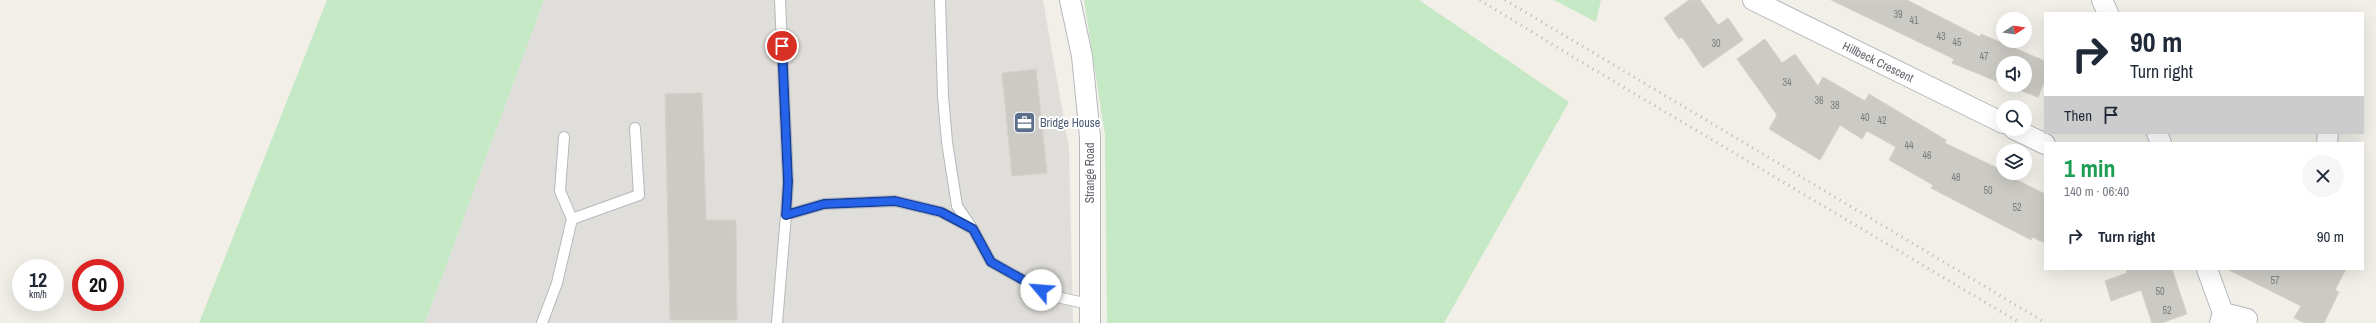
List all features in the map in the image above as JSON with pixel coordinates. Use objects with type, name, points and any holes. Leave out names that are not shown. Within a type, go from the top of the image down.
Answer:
[{"type":"street","name":"Strange Road","points":[[1070,0],[1082,56],[1090,137],[1090,314]]},
{"type":"street","name":"Hillbeck Crescent","points":[[1753,0],[1996,121]]},
{"type":"street","points":[[2102,0],[2108,12]]},
{"type":"street","points":[[2028,136],[2044,144]]},
{"type":"street","points":[[2207,270],[2222,318],[2247,319]]},
{"type":"lane","points":[[777,323],[788,182],[780,0]]},
{"type":"lane","points":[[940,0],[943,96],[948,149],[957,206],[973,229],[991,262],[1052,296],[1090,314]]},
{"type":"lane","points":[[572,219],[639,195],[635,128]]},
{"type":"lane","points":[[542,323],[557,283],[572,219],[560,191],[564,137]]},
{"type":"lane","points":[[786,215],[824,204],[895,201],[941,212],[973,229]]},
{"type":"shaded area","points":[[544,0],[1043,0],[1069,149],[1073,323],[425,323]]},
{"type":"green space","points":[[327,0],[544,0],[425,323],[199,323]]},
{"type":"green space","points":[[1084,0],[1419,0],[1569,102],[1444,323],[1107,323],[1105,135]]},
{"type":"green space","points":[[1554,0],[1601,0],[1596,22]]},
{"type":"building","points":[[1689,0],[1700,0],[1718,25],[1728,18],[1743,40],[1703,68],[1682,37],[1679,39],[1664,18]]},
{"type":"building","points":[[1831,0],[1907,0],[1980,37],[1981,34],[1996,40],[1996,48],[2014,48],[2044,61],[2044,82],[2038,97],[2024,92],[2032,92],[2032,56],[1996,56],[1996,81],[1952,63],[1954,59]]},
{"type":"building","points":[[1765,39],[1782,63],[1795,54],[1818,86],[1823,77],[1865,101],[1869,94],[1946,140],[1945,143],[1996,167],[1996,180],[2017,180],[2044,194],[2044,243],[2032,237],[2031,240],[1931,188],[1933,185],[1889,160],[1896,147],[1867,131],[1862,139],[1840,125],[1820,160],[1769,129],[1777,115],[1737,59]]},
{"type":"building","name":"Bridge House","points":[[1036,69],[1047,173],[1012,176],[1002,73]]},
{"type":"building","points":[[702,93],[706,220],[736,220],[737,320],[670,320],[665,94]]},
{"type":"building","points":[[2126,270],[2172,270],[2187,314],[2161,323],[2152,323],[2141,290],[2111,301],[2105,281],[2127,273]]},
{"type":"building","points":[[2229,270],[2345,270],[2335,290],[2339,292],[2324,323],[2305,323],[2294,318],[2301,306]]},
{"type":"railway","points":[[1480,0],[2020,323]]},
{"type":"railway","points":[[1505,0],[2046,323]]},
{"type":"place","name":"Bridge House","points":[[1024,123]]},
{"type":"route","points":[[782,46],[788,182],[786,215],[824,204],[895,201],[941,212],[973,229],[991,262],[1041,290]]}]
